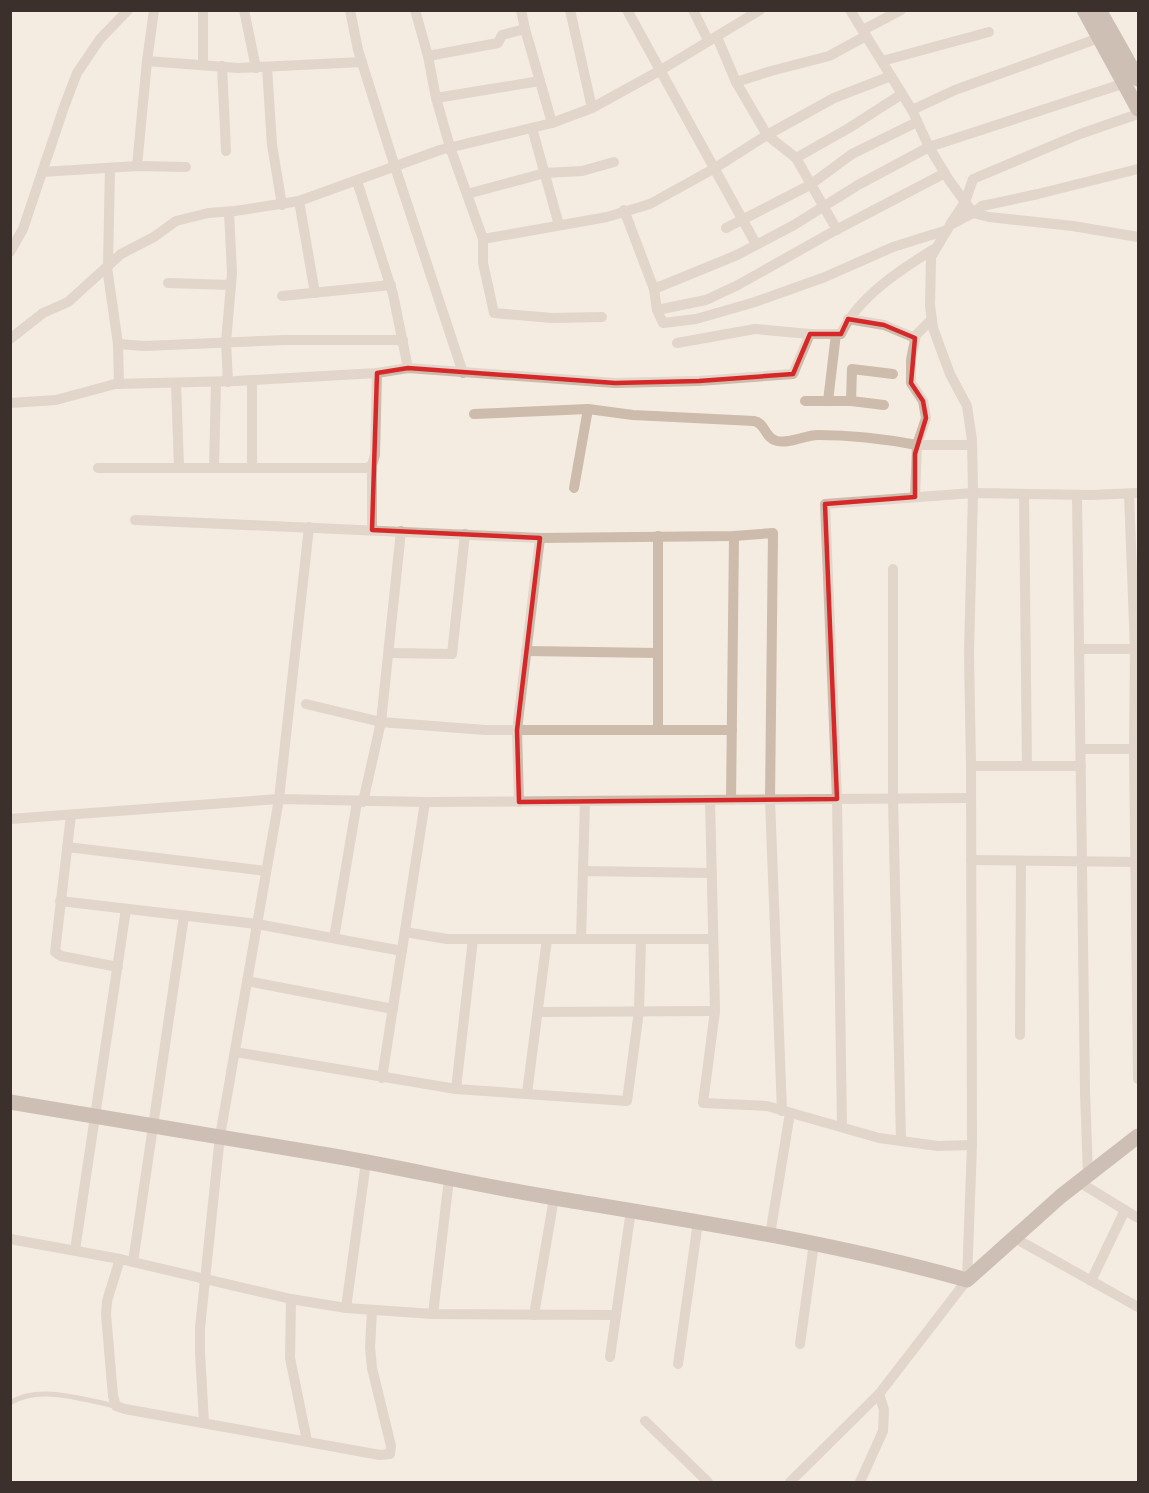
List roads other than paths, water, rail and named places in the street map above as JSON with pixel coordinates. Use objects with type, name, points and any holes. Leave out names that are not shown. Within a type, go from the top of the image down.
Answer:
[{"type":"street","points":[[10,252],[23,229],[77,74],[100,39],[128,10]]},
{"type":"street","points":[[137,166],[154,10]]},
{"type":"street","points":[[203,10],[203,65]]},
{"type":"street","points":[[244,10],[262,68],[282,205]]},
{"type":"street","points":[[350,10],[362,62],[463,373]]},
{"type":"street","points":[[521,10],[552,123]]},
{"type":"street","points":[[570,10],[592,108]]},
{"type":"street","points":[[627,10],[756,244]]},
{"type":"street","points":[[693,10],[713,38],[767,135],[796,158],[837,230]]},
{"type":"street","points":[[10,339],[43,314],[68,302],[121,254],[154,237],[176,221],[208,213],[230,212],[299,201],[450,147],[552,123],[592,108],[661,70],[760,10]]},
{"type":"street","points":[[850,10],[912,110],[929,147],[974,213],[1138,237]]},
{"type":"street","points":[[736,82],[829,56],[901,10]]},
{"type":"street","points":[[1084,10],[1099,38],[1133,86]]},
{"type":"street","points":[[1099,10],[1133,86],[1138,109]]},
{"type":"street","points":[[419,11],[436,98],[450,147],[483,239],[483,263],[494,313],[552,318],[602,317]]},
{"type":"street","points":[[428,56],[498,43],[502,35],[525,29]]},
{"type":"street","points":[[882,61],[989,32]]},
{"type":"street","points":[[912,110],[955,90],[1099,38]]},
{"type":"street","points":[[147,60],[262,68],[362,62]]},
{"type":"street","points":[[222,66],[226,151]]},
{"type":"street","points":[[483,239],[607,216],[650,204],[834,98],[891,76]]},
{"type":"street","points":[[436,98],[540,81]]},
{"type":"street","points":[[654,289],[737,255],[929,147],[1133,86]]},
{"type":"street","points":[[796,158],[902,94]]},
{"type":"street","points":[[967,1280],[972,1144],[969,654],[972,445],[967,406],[936,340],[932,319],[931,257],[965,202],[973,179],[1080,134],[1138,114]]},
{"type":"street","points":[[726,228],[810,185],[852,154],[917,122]]},
{"type":"street","points":[[532,128],[559,225]]},
{"type":"street","points":[[467,194],[545,173],[582,171],[614,162]]},
{"type":"street","points":[[42,172],[137,166],[186,167]]},
{"type":"street","points":[[110,168],[107,266],[118,344],[119,384]]},
{"type":"street","points":[[624,210],[654,289],[657,310],[663,323],[696,319],[795,287],[948,227],[982,206],[1138,168]]},
{"type":"street","points":[[657,310],[706,300],[738,285],[945,173]]},
{"type":"street","points":[[357,181],[391,285],[408,368]]},
{"type":"street","points":[[299,201],[315,293]]},
{"type":"street","points":[[228,382],[226,342],[231,285],[230,212]]},
{"type":"street","points":[[677,343],[755,329],[841,334],[848,319],[903,269],[937,247]]},
{"type":"street","points":[[168,283],[231,285]]},
{"type":"street","points":[[282,296],[391,285]]},
{"type":"street","points":[[848,319],[884,325],[915,338]]},
{"type":"street","points":[[915,497],[917,445],[926,418],[923,401],[911,383],[911,360],[916,335],[932,319]]},
{"type":"street","points":[[10,403],[56,400],[119,384],[228,382],[377,373],[408,368],[615,383],[699,381],[793,374],[810,334]]},
{"type":"street","points":[[828,401],[836,334]]},
{"type":"street","points":[[118,344],[144,346],[226,342],[403,340]]},
{"type":"street","points":[[850,401],[852,369],[893,374]]},
{"type":"street","points":[[372,530],[372,465],[375,455],[377,373]]},
{"type":"street","points":[[252,380],[252,468]]},
{"type":"street","points":[[214,468],[216,382]]},
{"type":"street","points":[[176,384],[179,468]]},
{"type":"street","points":[[805,401],[850,401],[884,405]]},
{"type":"street","points":[[474,414],[588,409],[633,415],[754,421],[763,425],[768,436],[774,441],[781,442],[815,435],[917,445],[972,445]]},
{"type":"street","points":[[574,488],[588,409]]},
{"type":"street","points":[[98,468],[362,468],[372,465]]},
{"type":"street","points":[[842,1127],[837,799],[825,504],[973,493],[1134,494],[1137,649],[1138,1079]]},
{"type":"street","points":[[1024,494],[1027,766]]},
{"type":"street","points":[[1077,495],[1083,862],[1085,1091],[1083,1178]]},
{"type":"street","points":[[135,520],[540,538],[734,536],[773,533],[770,800],[786,1112],[770,1235]]},
{"type":"street","points":[[204,1422],[200,1342],[204,1278],[220,1136],[279,799],[309,527]]},
{"type":"street","points":[[334,938],[360,802],[381,722],[401,531]]},
{"type":"street","points":[[388,653],[452,654],[465,534]]},
{"type":"street","points":[[658,536],[658,730]]},
{"type":"street","points":[[731,800],[734,536]]},
{"type":"street","points":[[519,801],[517,730],[540,538]]},
{"type":"street","points":[[893,569],[893,799],[901,1141]]},
{"type":"street","points":[[1080,649],[1137,649]]},
{"type":"street","points":[[526,651],[658,653]]},
{"type":"street","points":[[306,704],[381,722],[485,730],[732,730]]},
{"type":"street","points":[[1081,748],[1136,749]]},
{"type":"street","points":[[971,766],[1081,766]]},
{"type":"street","points":[[10,819],[279,799],[425,802],[971,798]]},
{"type":"street","points":[[710,800],[715,1011],[703,1102],[767,1106],[879,1138],[938,1146],[972,1144]]},
{"type":"street","points":[[581,939],[585,801]]},
{"type":"street","points":[[382,1078],[425,802]]},
{"type":"street","points":[[71,815],[55,952],[61,956],[118,967]]},
{"type":"street","points":[[67,847],[266,871]]},
{"type":"street","points":[[971,860],[1137,862]]},
{"type":"street","points":[[1020,1035],[1021,861]]},
{"type":"street","points":[[583,871],[712,873]]},
{"type":"street","points":[[60,901],[257,924],[402,951]]},
{"type":"street","points":[[75,1250],[126,909]]},
{"type":"street","points":[[133,1262],[184,915]]},
{"type":"street","points":[[405,932],[447,939],[713,939]]},
{"type":"street","points":[[456,1089],[473,939]]},
{"type":"street","points":[[527,1093],[547,939]]},
{"type":"street","points":[[235,1052],[456,1089],[627,1101],[639,1011],[642,939]]},
{"type":"street","points":[[247,981],[393,1010]]},
{"type":"street","points":[[538,1012],[715,1011]]},
{"type":"street","points":[[10,1102],[220,1136],[554,1198],[814,1243],[902,1262],[967,1280]]},
{"type":"street","points":[[790,1482],[879,1394],[967,1280],[1013,1237],[1083,1178],[1138,1136]]},
{"type":"street","points":[[346,1308],[366,1162]]},
{"type":"street","points":[[1083,1178],[1138,1218]]},
{"type":"street","points":[[433,1314],[449,1179]]},
{"type":"street","points":[[534,1315],[554,1198]]},
{"type":"street","points":[[610,1357],[631,1210]]},
{"type":"street","points":[[1091,1281],[1125,1210]]},
{"type":"street","points":[[678,1364],[698,1222]]},
{"type":"street","points":[[1013,1237],[1138,1307]]},
{"type":"street","points":[[10,1239],[120,1259],[291,1299],[346,1308],[433,1314],[616,1315]]},
{"type":"street","points":[[800,1344],[814,1243]]},
{"type":"street","points":[[120,1259],[107,1301],[106,1314],[113,1396],[116,1406],[380,1455],[390,1454],[391,1446],[372,1368],[370,1347],[372,1310]]},
{"type":"street","points":[[291,1299],[290,1358],[307,1441]]},
{"type":"street","points":[[860,1482],[883,1431],[884,1410],[879,1394]]},
{"type":"street","points":[[645,1421],[708,1482]]},
{"type":"lane","points":[[10,1403],[30,1394],[42,1393],[116,1406]]}]
